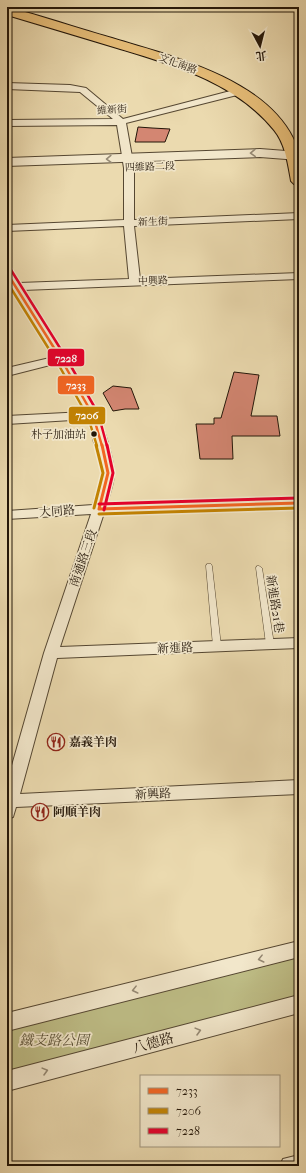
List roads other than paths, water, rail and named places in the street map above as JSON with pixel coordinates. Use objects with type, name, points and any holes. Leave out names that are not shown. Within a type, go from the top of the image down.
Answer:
[{"type":"main road","name":"文化南路","points":[[7,11],[160,57],[220,81],[256,105],[279,127],[295,156],[299,181]]},
{"type":"street","points":[[7,86],[83,90],[121,122],[128,163],[128,223],[136,282]]},
{"type":"street","name":"維新街","points":[[7,123],[121,122],[238,92]]},
{"type":"street","name":"四維路二段","points":[[7,162],[266,163],[295,156]]},
{"type":"street","name":"四維路二段","points":[[7,172],[128,163]]},
{"type":"street","name":"新生街","points":[[7,228],[299,216]]},
{"type":"street","name":"南通路三段","points":[[7,274],[12,287],[61,360],[93,415],[98,428],[108,473],[99,509],[51,653],[8,804]]},
{"type":"street","name":"中興路","points":[[12,287],[299,276]]},
{"type":"street","points":[[7,372],[61,360]]},
{"type":"street","points":[[7,420],[93,415]]},
{"type":"street","name":"大同路","points":[[7,515],[99,509],[299,503]]},
{"type":"street","name":"新進路","points":[[51,653],[299,643]]},
{"type":"street","name":"新興路","points":[[8,804],[299,787]]},
{"type":"street","points":[[7,1022],[299,949]]},
{"type":"street","name":"八德路","points":[[7,1081],[299,1004]]},
{"type":"street","points":[[290,1166],[299,1165]]},
{"type":"lane","points":[[209,566],[217,646]]},
{"type":"lane","name":"新進路21巷","points":[[259,568],[270,644]]},
{"type":"place","name":"朴子加油站","points":[[94,434]]},
{"type":"place","name":"嘉義羊肉","points":[[56,742]]},
{"type":"place","name":"阿順羊肉","points":[[40,812]]},
{"type":"park label","name":"鐵支路公園","points":[[54,1040]]}]
